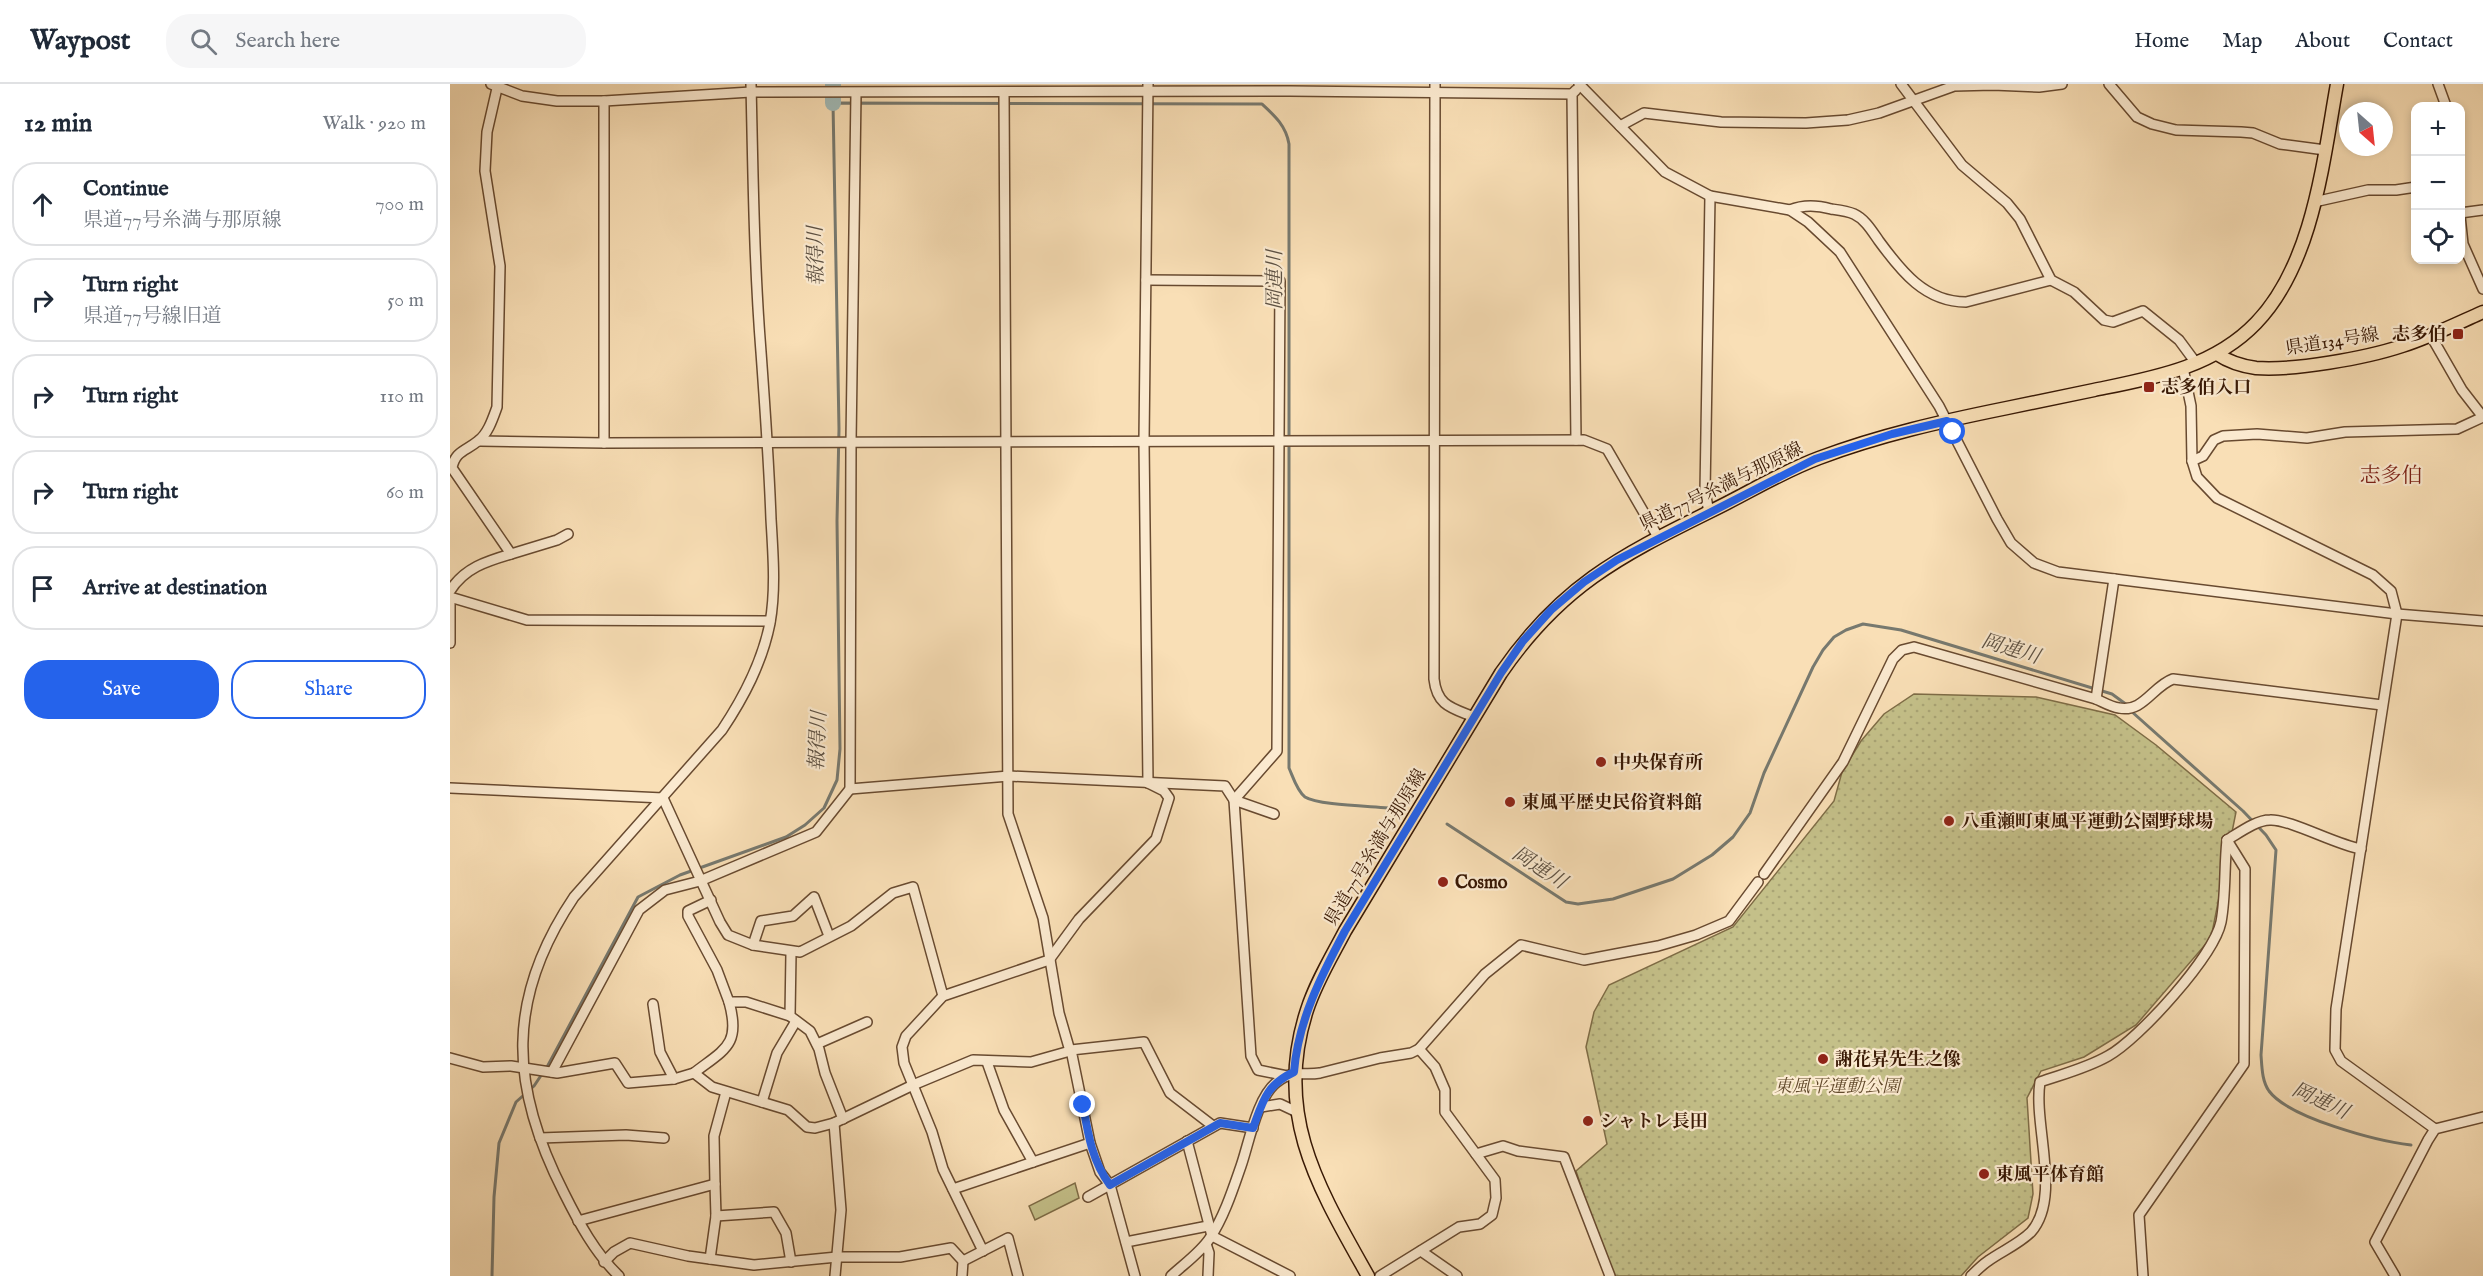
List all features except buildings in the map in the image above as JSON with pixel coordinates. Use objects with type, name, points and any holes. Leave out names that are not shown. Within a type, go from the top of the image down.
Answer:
[{"type":"main road","name":"県道77号糸満与那原線","points":[[1368,1276],[1317,1181],[1305,1147],[1291,1074],[1299,1041],[1308,1008],[1324,970],[1474,717],[1523,641],[1551,610],[1584,582],[1617,560],[1658,537],[1815,459],[1892,434],[2154,378],[2217,354],[2247,332],[2273,302],[2289,276],[2314,202],[2337,84]]},
{"type":"main road","name":"県道134号線","points":[[2217,354],[2233,363],[2245,366],[2286,367],[2374,355],[2431,336],[2483,312]]},
{"type":"street","points":[[1901,84],[1962,165],[2007,203],[2020,219],[2051,280],[2074,292],[2104,320],[2113,322],[2143,311],[2179,340],[2196,363]]},
{"type":"street","points":[[1620,126],[1644,113],[1721,122],[1806,123],[1848,120],[1915,101],[1954,86],[1993,84],[2039,87],[2062,84]]},
{"type":"street","points":[[2109,84],[2137,117],[2152,124],[2176,130],[2253,133],[2280,144],[2325,150]]},
{"type":"street","points":[[2438,84],[2445,102]]},
{"type":"street","points":[[480,441],[492,422],[497,407],[500,266],[485,171],[487,132],[495,85],[522,96],[557,101],[604,101],[751,88],[821,93],[1004,93],[1148,88],[1435,88],[1572,94]]},
{"type":"street","points":[[1576,440],[1572,94],[1579,85],[1665,172],[1710,196],[1790,210],[1808,222],[1840,252],[1947,421],[1997,519],[2012,543],[2034,563],[2058,572],[2397,614],[2483,621]]},
{"type":"street","points":[[619,1276],[604,1262],[578,1221],[550,1165],[540,1138],[522,1059],[525,1011],[537,965],[547,941],[574,897],[722,730],[742,700],[763,650],[770,621],[774,569],[768,442],[759,329],[751,88]]},
{"type":"street","points":[[1148,88],[1144,442],[1149,783]]},
{"type":"street","points":[[1435,88],[1434,686],[1436,694],[1445,705],[1474,717]]},
{"type":"street","points":[[552,1072],[639,910],[665,890],[700,881],[816,832],[850,789],[849,442],[853,93]]},
{"type":"street","points":[[694,1073],[712,1087],[788,1110],[807,1127],[815,1128],[838,1121],[913,1085],[973,1060],[1032,1062],[1070,1051],[1059,1013],[1043,918],[1008,814],[1004,93]]},
{"type":"street","points":[[603,443],[604,101]]},
{"type":"street","points":[[2314,202],[2368,190],[2411,188]]},
{"type":"street","points":[[1709,512],[1705,492],[1710,196]]},
{"type":"street","points":[[1790,210],[1800,206],[1819,206],[1854,214],[1868,224],[1903,273],[1916,285],[1936,296],[1954,302],[1966,302],[2051,280]]},
{"type":"street","points":[[2465,213],[2483,210]]},
{"type":"street","points":[[2465,249],[2483,290]]},
{"type":"street","points":[[1146,280],[1280,281],[1276,751],[1234,800]]},
{"type":"street","points":[[2192,461],[2203,456],[2214,440],[2223,436],[2257,434],[2307,438],[2344,432],[2457,429],[2483,417],[2462,390],[2431,336]]},
{"type":"street","points":[[2183,368],[2191,406],[2192,461],[2197,477],[2217,498],[2373,575],[2391,591],[2397,614],[2336,1009],[2335,1050],[2341,1061],[2435,1129]]},
{"type":"street","points":[[511,554],[452,468],[453,461],[460,451],[480,441],[603,443],[1576,440],[1595,443],[1607,449],[1658,537]]},
{"type":"street","points":[[450,591],[464,573],[491,559],[557,540],[568,534]]},
{"type":"street","points":[[2096,699],[2114,579]]},
{"type":"street","points":[[450,597],[527,620],[770,621]]},
{"type":"street","points":[[450,602],[450,643]]},
{"type":"street","points":[[850,789],[1009,776],[1225,786],[1234,800],[1251,1056],[1258,1070],[1312,1075],[1380,1058],[1411,1053],[1419,1049],[1478,981],[1521,945],[1584,960],[1668,943],[1707,931],[1729,921],[1843,762],[1893,659],[1902,650],[1914,647],[2096,699],[2119,708],[2129,709],[2139,706],[2166,681],[2173,679],[2382,705]]},
{"type":"street","points":[[983,1251],[943,1169],[932,1132],[904,1063],[902,1047],[906,1036],[943,996],[1049,960],[1079,919],[1156,839],[1169,798],[1164,790],[1149,783]]},
{"type":"street","points":[[450,788],[663,798]]},
{"type":"street","points":[[663,798],[700,881],[728,934],[753,945],[791,953],[800,952],[851,926],[893,892],[913,887],[943,996]]},
{"type":"street","points":[[1234,800],[1274,814]]},
{"type":"street","points":[[2227,840],[2251,826],[2270,820],[2284,823],[2344,846],[2361,849]]},
{"type":"street","points":[[1971,1276],[1987,1262],[2029,1234],[2039,1222],[2044,1208],[2045,1189],[2037,1098],[2040,1082],[2090,1065],[2125,1045],[2200,962],[2215,939],[2221,921],[2227,840]]},
{"type":"street","points":[[2143,1276],[2139,1215],[2244,1064],[2245,869],[2227,840]]},
{"type":"street","points":[[753,945],[761,921],[793,916],[814,897],[829,936]]},
{"type":"street","points":[[450,1058],[483,1067],[524,1068],[557,1073],[615,1063],[628,1083],[674,1079],[694,1073],[726,1049],[733,1036],[734,1026],[729,1002],[705,945],[695,932],[688,916],[688,911],[711,900]]},
{"type":"street","points":[[762,1102],[777,1053],[793,1018],[791,953]]},
{"type":"street","points":[[729,1002],[746,1002],[793,1018],[810,1030],[817,1044],[838,1121],[841,1210],[836,1276]]},
{"type":"street","points":[[652,1004],[660,1052],[674,1079]]},
{"type":"street","points":[[817,1044],[867,1022]]},
{"type":"street","points":[[1135,1276],[1110,1185],[1100,1172],[1089,1143],[1071,1050],[1144,1042],[1170,1094],[1213,1126]]},
{"type":"street","points":[[1380,1276],[1459,1227],[1480,1224],[1492,1215],[1496,1197],[1495,1180],[1445,1112],[1445,1090],[1435,1067],[1419,1049]]},
{"type":"street","points":[[987,1062],[1004,1110],[1033,1162]]},
{"type":"street","points":[[1171,1276],[1209,1240],[1241,1166],[1261,1107],[1272,1086],[1291,1074]]},
{"type":"street","points":[[710,1259],[716,1216],[714,1136],[726,1092]]},
{"type":"street","points":[[1261,1107],[1280,1104],[1297,1112]]},
{"type":"street","points":[[2395,1276],[2375,1242],[2435,1129],[2483,1117]]},
{"type":"street","points":[[1088,1197],[1220,1123],[1253,1128]]},
{"type":"street","points":[[540,1138],[626,1135],[664,1138]]},
{"type":"street","points":[[1187,1141],[1208,1226],[1208,1276]]},
{"type":"street","points":[[953,1189],[1089,1143]]},
{"type":"street","points":[[1476,1154],[1503,1146],[1518,1151],[1564,1157],[1610,1276]]},
{"type":"street","points":[[578,1221],[715,1184]]},
{"type":"street","points":[[716,1216],[774,1212],[786,1233],[791,1262]]},
{"type":"street","points":[[1126,1242],[1208,1226]]},
{"type":"street","points":[[963,1261],[1008,1238],[1018,1276]]},
{"type":"street","points":[[1209,1240],[1290,1276]]},
{"type":"street","points":[[604,1262],[614,1252],[630,1243],[754,1265],[837,1257],[885,1258],[951,1248],[963,1261],[962,1276]]},
{"type":"street","points":[[1421,1251],[1457,1276]]},
{"type":"green space","name":"東風平運動公園","points":[[1914,694],[2036,697],[2115,715],[2156,745],[2236,812],[2211,938],[2136,1025],[2084,1057],[2041,1071],[2027,1098],[2033,1194],[2028,1218],[1978,1257],[1961,1276],[1611,1276],[1576,1171],[1607,1144],[1586,1047],[1594,1012],[1609,985],[1733,927],[1834,801],[1842,772],[1861,741],[1884,714]]},
{"type":"green space","points":[[1075,1183],[1079,1198],[1035,1220],[1029,1206]]},
{"type":"waterway","name":"報得川","points":[[833,84],[833,103]]},
{"type":"waterway","name":"岡連川","points":[[546,1069],[638,897],[680,875],[786,837],[805,825],[824,808],[837,780],[840,749],[837,521],[839,429],[833,103],[1262,104],[1279,122],[1289,144],[1289,768],[1300,791],[1312,800],[1399,809]]},
{"type":"waterway","name":"岡連川","points":[[1447,824],[1566,902],[1578,904],[1613,899],[1673,879],[1712,855],[1733,837],[1750,813],[1764,773],[1823,650],[1834,637],[1863,624],[1901,630],[2112,694],[2127,705]]},
{"type":"waterway","name":"岡連川","points":[[2131,711],[2243,811],[2266,835],[2276,850],[2261,1055],[2264,1079],[2269,1091],[2279,1101],[2295,1110],[2335,1127],[2377,1139],[2411,1145]]},
{"type":"waterway","name":"報得川","points":[[492,1276],[494,1197],[499,1143],[516,1102],[534,1086],[542,1074]]},
{"type":"place","name":"志多伯","points":[[2458,334]]},
{"type":"place","name":"志多伯入口","points":[[2149,387]]},
{"type":"place","name":"中央保育所","points":[[1601,762]]},
{"type":"place","name":"東風平歴史民俗資料館","points":[[1510,802]]},
{"type":"place","name":"八重瀬町東風平運動公園野球場","points":[[1949,821]]},
{"type":"place","name":"Cosmo","points":[[1443,882]]},
{"type":"place","name":"謝花昇先生之像","points":[[1823,1059]]},
{"type":"place","name":"シャトレ長田","points":[[1588,1121]]},
{"type":"place","name":"東風平体育館","points":[[1984,1174]]},
{"type":"district","name":"志多伯","points":[[2391,475]]},
{"type":"route","points":[[1083,1105],[1089,1143],[1100,1172],[1110,1185],[1220,1123],[1253,1128],[1272,1086],[1294,1072],[1295,1059],[1308,1008],[1324,970],[1345,931],[1501,673],[1523,641],[1551,610],[1584,582],[1617,560],[1658,537],[1815,459],[1892,434],[1947,421],[1953,432]]}]
